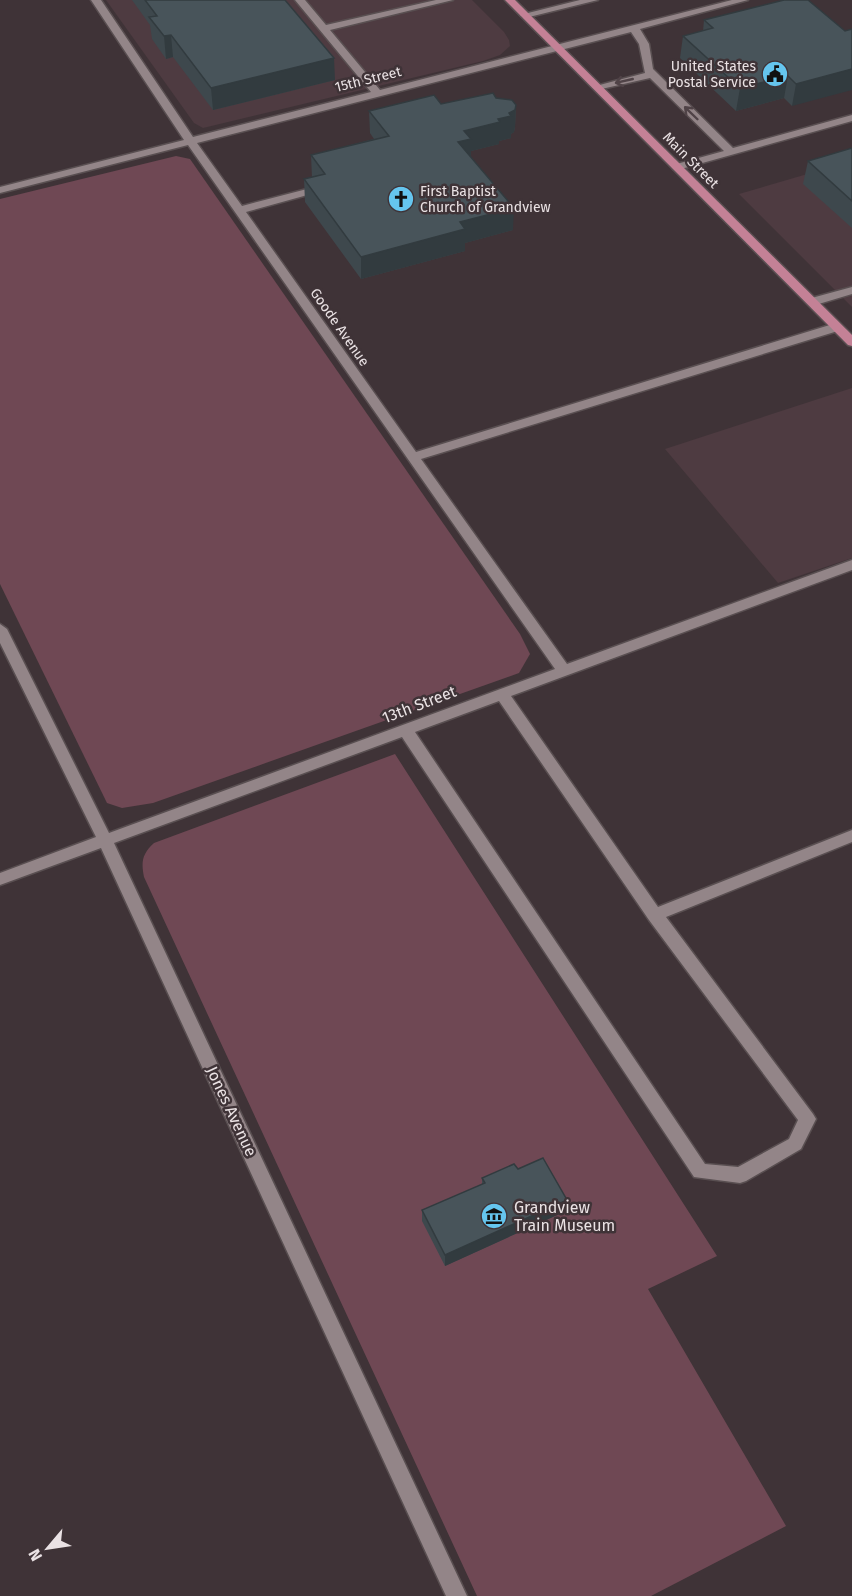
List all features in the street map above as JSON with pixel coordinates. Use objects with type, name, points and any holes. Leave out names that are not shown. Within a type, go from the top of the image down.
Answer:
[{"type":"main road","name":"Main Street","points":[[510,0],[852,342]]},
{"type":"street","name":"Goode Avenue","points":[[96,0],[190,140],[563,669]]},
{"type":"street","points":[[300,0],[377,93]]},
{"type":"street","points":[[324,29],[448,0]]},
{"type":"street","points":[[525,15],[593,0]]},
{"type":"street","name":"15th Street","points":[[0,190],[634,28],[721,2],[743,0]]},
{"type":"street","points":[[634,28],[641,37],[648,70],[651,74],[731,152]]},
{"type":"street","points":[[597,87],[651,74]]},
{"type":"street","points":[[677,167],[852,118]]},
{"type":"street","points":[[239,210],[307,192]]},
{"type":"street","points":[[812,302],[852,290]]},
{"type":"street","points":[[413,457],[837,327]]},
{"type":"street","name":"13th Street","points":[[0,879],[563,669],[852,565]]},
{"type":"street","name":"Jones Avenue","points":[[0,629],[105,841],[457,1596]]},
{"type":"street","points":[[405,729],[700,1171],[740,1175],[795,1144],[807,1119],[655,915],[501,693]]},
{"type":"street","points":[[655,915],[852,836]]},
{"type":"shaded area","points":[[106,0],[472,0],[504,32],[510,46],[500,55],[483,61],[203,128],[194,123]]},
{"type":"shaded area","points":[[176,156],[190,159],[520,634],[530,654],[519,673],[153,803],[122,808],[107,803],[0,584],[0,199]]},
{"type":"shaded area","points":[[852,161],[852,307],[739,194]]},
{"type":"shaded area","points":[[852,388],[852,558],[778,583],[665,449]]},
{"type":"shaded area","points":[[395,754],[717,1256],[648,1289],[786,1526],[651,1596],[477,1596],[144,877],[143,858],[154,843]]},
{"type":"building","points":[[145,0],[285,0],[334,58],[211,88],[171,35],[164,36],[149,17],[157,16]]},
{"type":"building","name":"United States Postal Service","points":[[784,0],[808,0],[845,31],[852,29],[852,69],[796,84],[788,76],[740,88],[683,36],[713,28],[704,20]]},
{"type":"building","name":"First Baptist Church of Grandview","points":[[493,93],[496,98],[512,100],[516,105],[515,110],[509,113],[511,116],[498,119],[500,122],[464,131],[471,139],[458,142],[514,208],[460,222],[465,229],[361,257],[304,179],[325,174],[311,155],[389,136],[369,111],[434,95],[441,104]]},
{"type":"building","points":[[852,148],[852,201],[808,161]]},
{"type":"building","name":"Grandview Train Museum","points":[[543,1158],[567,1200],[445,1255],[422,1210],[485,1183],[482,1178],[514,1164],[518,1169]]},
{"type":"place","name":"United States Postal Service","points":[[775,74]]},
{"type":"place","name":"First Baptist Church of Grandview","points":[[401,199]]},
{"type":"place","name":"Grandview Train Museum","points":[[494,1216]]}]
